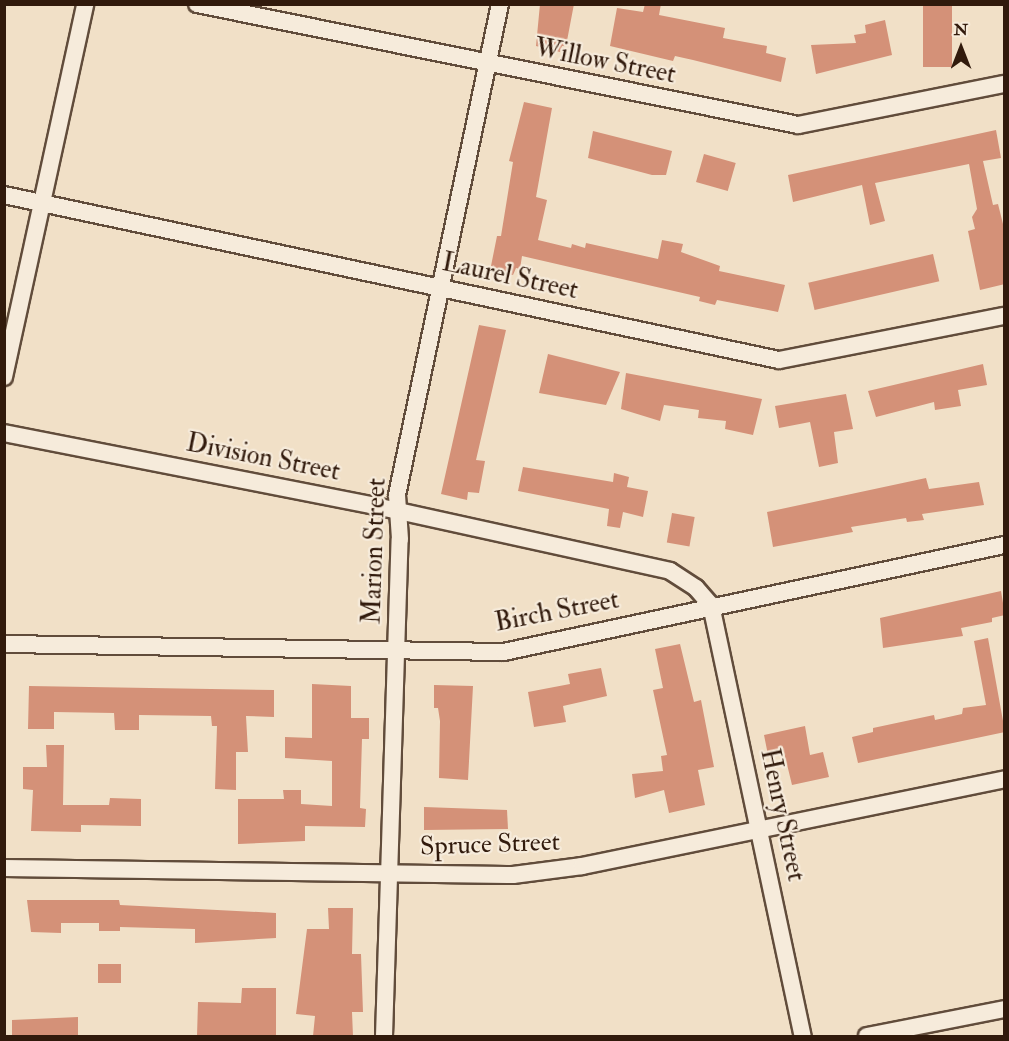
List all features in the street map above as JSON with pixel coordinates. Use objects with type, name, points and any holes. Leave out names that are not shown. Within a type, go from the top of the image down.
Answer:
[{"type":"street","points":[[4,377],[85,4]]},
{"type":"street","name":"Willow Street","points":[[196,4],[488,65],[798,125],[1005,84]]},
{"type":"street","name":"Marion Street","points":[[384,1036],[396,650],[399,513],[397,495],[500,4]]},
{"type":"street","name":"Laurel Street","points":[[4,195],[779,360],[1005,316]]},
{"type":"street","name":"Division Street","points":[[4,433],[399,513],[670,571],[696,588],[711,605]]},
{"type":"street","name":"Birch Street","points":[[4,644],[504,652],[711,605],[1005,545]]},
{"type":"street","name":"Henry Street","points":[[711,605],[803,1036]]},
{"type":"street","name":"Spruce Street","points":[[4,868],[513,875],[582,866],[1005,779]]},
{"type":"street","points":[[867,1036],[1005,1009]]},
{"type":"building","points":[[540,4],[574,4],[566,46],[562,46],[560,52],[536,46]]},
{"type":"building","points":[[645,4],[661,4],[659,15],[725,28],[723,38],[767,46],[766,53],[786,58],[781,82],[675,56],[673,61],[610,46],[617,8],[643,12]]},
{"type":"building","points":[[923,4],[952,4],[952,67],[923,67]]},
{"type":"building","points":[[885,20],[892,55],[816,74],[811,45],[856,43],[854,35],[866,33],[865,25]]},
{"type":"building","points":[[524,102],[552,108],[536,197],[547,200],[538,240],[571,248],[572,244],[585,248],[586,243],[658,259],[662,240],[683,244],[681,252],[720,266],[719,271],[785,285],[778,312],[717,300],[715,305],[699,301],[700,297],[522,256],[520,269],[516,268],[513,275],[490,271],[497,236],[501,236],[513,162],[509,161]]},
{"type":"building","points":[[996,130],[1001,158],[983,161],[993,205],[998,204],[1005,232],[1005,284],[980,290],[968,231],[975,229],[972,217],[977,209],[969,164],[875,183],[885,221],[870,225],[862,185],[793,202],[788,175]]},
{"type":"building","points":[[593,131],[672,151],[666,175],[652,175],[588,158]]},
{"type":"building","points":[[704,154],[736,163],[728,191],[696,182]]},
{"type":"building","points":[[933,254],[939,281],[815,310],[808,283]]},
{"type":"building","points":[[479,325],[506,330],[476,460],[485,461],[479,493],[468,492],[467,500],[441,494]]},
{"type":"building","points":[[548,354],[620,372],[606,405],[539,393]]},
{"type":"building","points":[[983,364],[987,385],[958,390],[961,406],[935,410],[934,402],[876,417],[868,391]]},
{"type":"building","points":[[626,373],[762,399],[753,435],[725,429],[726,421],[698,418],[699,410],[664,405],[660,421],[621,409]]},
{"type":"building","points":[[846,394],[853,429],[834,432],[838,463],[819,467],[810,422],[779,428],[775,406]]},
{"type":"building","points":[[523,467],[613,482],[614,473],[629,477],[627,487],[648,491],[643,517],[623,512],[620,528],[607,526],[609,509],[518,491]]},
{"type":"building","points":[[926,478],[929,489],[979,482],[984,505],[922,514],[924,520],[907,522],[906,518],[851,527],[853,532],[773,547],[767,512]]},
{"type":"building","points":[[672,513],[695,517],[689,547],[667,543]]},
{"type":"building","points":[[1001,591],[1005,615],[992,618],[992,622],[961,628],[963,636],[883,648],[880,618]]},
{"type":"building","points":[[988,638],[1005,732],[858,763],[852,737],[873,732],[873,728],[934,715],[935,720],[962,714],[963,708],[986,705],[974,641]]},
{"type":"building","points":[[680,644],[694,702],[701,700],[714,767],[698,770],[705,805],[669,813],[664,790],[635,798],[632,774],[663,771],[661,756],[667,755],[653,690],[663,688],[655,649]]},
{"type":"building","points":[[601,668],[607,696],[563,706],[566,722],[534,727],[528,692],[570,684],[568,674]]},
{"type":"building","points":[[312,684],[351,686],[351,718],[369,718],[369,739],[362,739],[360,808],[366,809],[365,827],[305,826],[305,841],[238,844],[238,799],[284,799],[283,790],[301,790],[301,804],[332,806],[332,761],[285,758],[285,737],[312,738]]},
{"type":"building","points":[[434,685],[473,686],[468,780],[439,778],[440,721],[438,708],[434,708]]},
{"type":"building","points":[[29,686],[274,690],[274,717],[246,716],[248,752],[236,752],[236,790],[215,789],[217,726],[212,726],[211,716],[139,715],[139,730],[115,730],[114,713],[54,712],[54,729],[28,729]]},
{"type":"building","points":[[805,726],[810,755],[823,752],[829,777],[792,785],[784,752],[768,755],[764,735]]},
{"type":"building","points":[[46,745],[64,745],[63,805],[109,805],[110,798],[141,799],[141,826],[81,825],[81,832],[31,831],[33,790],[23,789],[23,767],[47,767]]},
{"type":"building","points":[[424,807],[507,810],[508,829],[424,830]]},
{"type":"building","points":[[27,900],[119,900],[120,905],[276,913],[276,938],[195,943],[195,929],[120,927],[120,931],[99,931],[99,923],[61,923],[61,933],[31,932]]},
{"type":"building","points":[[328,908],[353,908],[352,954],[361,954],[363,1012],[352,1012],[353,1036],[313,1036],[315,1016],[296,1014],[307,929],[329,929]]},
{"type":"building","points":[[98,964],[121,964],[121,983],[98,983]]},
{"type":"building","points":[[242,988],[276,988],[276,1036],[197,1036],[198,1002],[241,1003]]},
{"type":"building","points":[[78,1017],[78,1036],[12,1036],[12,1020]]}]
